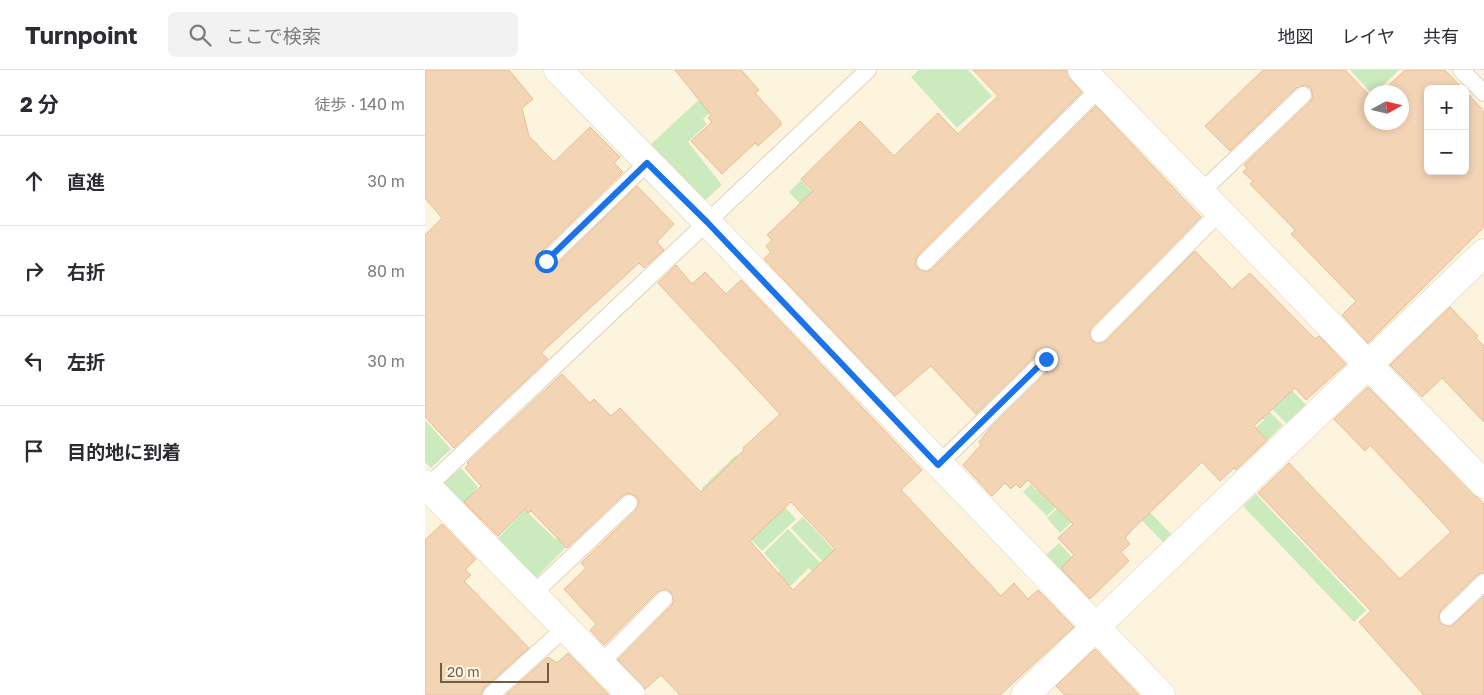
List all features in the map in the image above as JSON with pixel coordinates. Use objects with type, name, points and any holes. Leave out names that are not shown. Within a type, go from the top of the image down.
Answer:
[{"type":"street","points":[[557,70],[707,222],[938,465],[1161,695]]},
{"type":"street","points":[[1091,79],[1484,484]]},
{"type":"street","points":[[1025,695],[1484,253]]},
{"type":"street","points":[[426,487],[631,695]]},
{"type":"lane","points":[[426,487],[868,70]]},
{"type":"lane","points":[[1461,70],[1484,93]]},
{"type":"lane","points":[[925,262],[1091,79]]},
{"type":"lane","points":[[1201,192],[1303,95]]},
{"type":"lane","points":[[546,261],[647,163]]},
{"type":"lane","points":[[1099,334],[1220,212]]},
{"type":"lane","points":[[938,465],[1046,359]]},
{"type":"lane","points":[[532,595],[629,503]]},
{"type":"lane","points":[[1448,617],[1484,582]]},
{"type":"lane","points":[[600,664],[664,599]]},
{"type":"lane","points":[[491,695],[564,629]]},
{"type":"green space","points":[[731,70],[742,70],[749,78],[703,119],[707,124],[688,142],[722,185],[702,203],[650,145]]},
{"type":"green space","points":[[919,70],[968,70],[992,96],[957,128],[911,77]]},
{"type":"green space","points":[[1350,70],[1399,70],[1383,85],[1364,85]]},
{"type":"green space","points":[[801,180],[830,211],[855,263],[789,192]]},
{"type":"green space","points":[[1276,373],[1306,405],[1286,423],[1256,392]]},
{"type":"green space","points":[[1263,405],[1283,425],[1249,458],[1237,446],[1264,420],[1256,411]]},
{"type":"green space","points":[[425,420],[451,449],[431,468],[425,462]]},
{"type":"green space","points":[[1080,440],[1173,536],[1165,544],[1093,470],[1047,516],[1023,492],[1031,484],[1036,490],[1056,470]]},
{"type":"green space","points":[[736,455],[796,519],[762,551],[702,488]]},
{"type":"green space","points":[[461,468],[478,487],[473,492],[491,511],[479,522],[444,483]]},
{"type":"green space","points":[[1094,474],[1095,500],[1060,533],[1047,518]]},
{"type":"green space","points":[[1256,494],[1366,610],[1354,622],[1243,506]]},
{"type":"green space","points":[[589,505],[598,514],[536,578],[497,539],[525,510],[555,539]]},
{"type":"green space","points":[[803,517],[971,695],[949,695],[791,528]]},
{"type":"green space","points":[[788,529],[825,568],[817,576],[809,568],[741,634],[728,621],[780,571],[764,553]]},
{"type":"green space","points":[[1059,543],[1085,571],[1073,584],[1045,556]]},
{"type":"building","points":[[425,70],[509,70],[533,99],[522,108],[529,136],[554,162],[590,127],[620,157],[614,163],[623,172],[539,254],[536,263],[539,268],[548,271],[553,268],[637,186],[674,224],[657,242],[664,250],[644,268],[639,263],[541,353],[548,359],[454,448],[425,417],[425,235],[442,218],[425,198]]},
{"type":"building","points":[[675,70],[741,70],[759,90],[755,93],[781,122],[781,125],[758,146],[755,143],[722,174],[691,141],[712,122],[708,118],[711,115]]},
{"type":"building","points":[[973,70],[1067,70],[1071,80],[1082,92],[918,255],[915,264],[918,269],[927,272],[932,269],[1096,106],[1201,217],[1092,327],[1089,332],[1092,341],[1097,344],[1106,341],[1195,251],[1232,289],[1250,273],[1315,339],[1319,336],[1346,364],[1306,400],[1295,388],[1254,426],[1267,440],[1236,470],[1234,468],[1220,481],[1202,462],[1125,538],[1130,544],[1121,552],[1129,561],[1090,599],[1061,568],[1074,555],[1058,538],[1073,524],[1028,480],[1020,488],[1016,484],[1011,489],[1005,483],[992,496],[963,465],[981,445],[979,442],[990,428],[1053,366],[1056,357],[1053,352],[1048,349],[1039,352],[976,414],[931,366],[895,396],[764,259],[771,252],[766,246],[772,240],[767,235],[813,191],[801,179],[860,121],[894,156],[938,113],[958,134],[998,96]]},
{"type":"building","points":[[1263,70],[1345,70],[1364,90],[1364,130],[1409,130],[1409,85],[1389,85],[1405,70],[1445,70],[1459,85],[1424,85],[1424,175],[1469,175],[1469,95],[1484,111],[1484,227],[1368,343],[1342,315],[1356,301],[1291,234],[1295,230],[1250,184],[1253,181],[1243,172],[1247,168],[1244,165],[1310,102],[1313,97],[1311,88],[1305,85],[1296,88],[1230,151],[1205,126]]},
{"type":"building","points":[[676,265],[692,284],[705,272],[726,294],[741,280],[922,470],[901,490],[1001,596],[1014,583],[1028,599],[1038,590],[1074,627],[1000,695],[680,695],[661,675],[645,689],[618,660],[671,606],[674,601],[671,592],[666,589],[657,592],[604,645],[590,630],[596,624],[564,589],[586,568],[581,563],[636,510],[639,501],[636,496],[627,493],[622,496],[567,548],[531,511],[528,513],[525,509],[498,536],[464,502],[481,486],[465,468],[469,464],[467,463],[562,374],[590,403],[594,399],[611,416],[620,408],[701,492],[744,450],[743,448],[780,414],[658,283]],"holes":[[[791,502],[835,549],[793,590],[750,541]]]},
{"type":"building","points":[[1450,307],[1478,336],[1476,338],[1484,346],[1484,422],[1442,378],[1422,397],[1390,365]]},
{"type":"building","points":[[1368,387],[1484,504],[1484,572],[1477,575],[1441,610],[1438,619],[1441,624],[1451,627],[1484,596],[1484,695],[1424,695],[1359,622],[1371,611],[1258,493],[1289,463],[1400,579],[1451,532],[1370,445],[1365,451],[1334,419]]},
{"type":"building","points":[[442,524],[476,559],[465,570],[471,575],[464,581],[529,648],[484,688],[481,695],[425,695],[425,540]]},
{"type":"building","points":[[1095,649],[1139,695],[1065,695],[1056,686]]},
{"type":"building","points":[[568,653],[609,695],[506,695],[548,657],[557,663]]},
{"type":"route","points":[[546,261],[647,163],[707,222],[938,465],[1046,359]]}]
